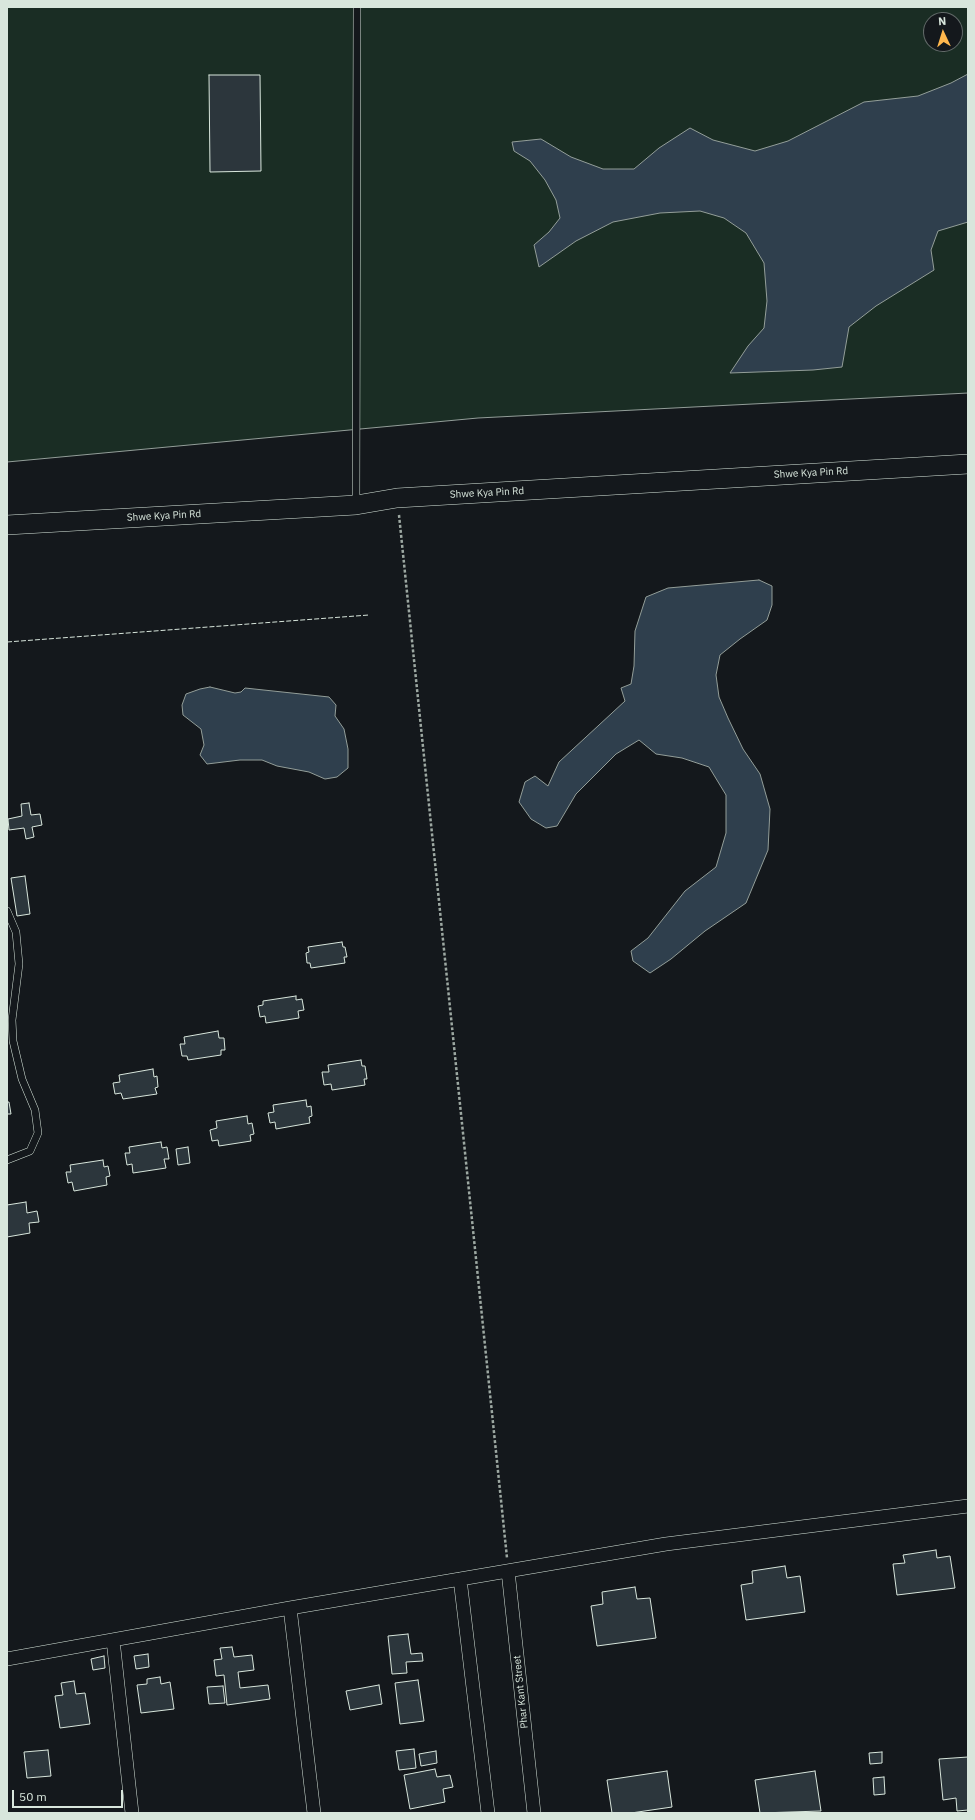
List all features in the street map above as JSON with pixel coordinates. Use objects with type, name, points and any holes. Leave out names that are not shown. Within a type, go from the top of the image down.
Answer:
[{"type":"street","name":"Shwe Kya Pin Rd","points":[[7,525],[356,505],[397,498],[968,464]]},
{"type":"street","points":[[7,1660],[290,1608],[666,1544],[968,1506]]},
{"type":"street","name":"Phar Kant Street","points":[[508,1571],[534,1813]]},
{"type":"street","points":[[460,1579],[488,1813]]},
{"type":"street","points":[[290,1608],[314,1813]]},
{"type":"street","points":[[113,1640],[132,1813]]},
{"type":"lane","points":[[356,505],[357,7]]},
{"type":"lane","points":[[7,912],[16,932],[19,964],[12,1020],[13,1041],[22,1079],[35,1110],[38,1133],[30,1151],[7,1160]]},
{"type":"path","points":[[397,498],[508,1571]]},
{"type":"green space","points":[[7,7],[968,7],[968,393],[478,418],[7,462]]},
{"type":"water","points":[[968,74],[968,222],[938,231],[931,250],[934,270],[876,306],[849,327],[842,367],[813,370],[730,373],[748,346],[764,328],[767,301],[764,263],[746,233],[724,218],[700,211],[660,213],[613,222],[576,241],[539,267],[534,245],[549,232],[560,218],[556,200],[545,180],[530,161],[514,151],[512,142],[541,139],[571,157],[603,169],[634,169],[659,148],[690,128],[713,140],[755,151],[788,141],[864,102],[918,96],[951,83]]},
{"type":"water","points":[[759,580],[772,586],[772,605],[767,620],[720,655],[716,675],[719,697],[728,718],[743,749],[760,774],[770,809],[768,850],[746,903],[705,931],[671,959],[650,973],[633,961],[631,951],[648,938],[685,891],[716,867],[726,833],[726,795],[709,767],[682,758],[656,754],[639,740],[616,754],[576,794],[557,826],[546,828],[531,819],[519,802],[525,782],[535,776],[548,786],[559,762],[625,701],[621,688],[631,684],[634,666],[635,631],[646,597],[668,588]]},
{"type":"water","points":[[210,687],[235,693],[241,692],[245,688],[329,697],[336,705],[335,716],[344,729],[348,749],[348,768],[337,777],[325,779],[309,772],[277,766],[262,760],[240,760],[207,764],[200,755],[204,745],[201,729],[183,715],[182,705],[186,694]]},
{"type":"building","points":[[209,75],[260,75],[261,171],[210,172]]},
{"type":"building","points":[[29,803],[31,815],[40,814],[42,825],[32,827],[34,837],[26,839],[24,828],[9,830],[8,819],[22,816],[21,804]]},
{"type":"building","points":[[25,876],[30,914],[17,916],[11,878]]},
{"type":"building","points":[[342,942],[343,947],[345,947],[347,957],[344,957],[345,963],[311,968],[310,963],[307,963],[306,953],[309,952],[308,947]]},
{"type":"building","points":[[296,996],[296,1000],[302,999],[304,1010],[298,1011],[299,1018],[266,1023],[265,1016],[260,1017],[258,1006],[263,1005],[263,1001]]},
{"type":"building","points":[[218,1031],[219,1038],[224,1038],[225,1050],[221,1050],[221,1055],[188,1060],[187,1056],[182,1056],[180,1044],[185,1044],[184,1037]]},
{"type":"building","points":[[361,1060],[362,1066],[365,1066],[367,1079],[364,1079],[365,1085],[332,1090],[331,1084],[324,1085],[322,1072],[329,1072],[328,1065]]},
{"type":"building","points":[[153,1069],[154,1077],[157,1076],[158,1087],[155,1088],[157,1094],[123,1099],[121,1093],[115,1094],[113,1083],[120,1082],[119,1075]]},
{"type":"building","points":[[306,1100],[307,1107],[311,1106],[312,1116],[309,1117],[310,1123],[276,1129],[275,1122],[270,1123],[268,1113],[274,1112],[273,1105]]},
{"type":"building","points":[[7,1102],[9,1102],[11,1114],[7,1114]]},
{"type":"building","points":[[247,1116],[248,1124],[252,1123],[254,1134],[250,1135],[251,1141],[219,1146],[218,1140],[212,1141],[210,1130],[217,1128],[216,1121]]},
{"type":"building","points":[[161,1142],[162,1148],[167,1147],[169,1159],[164,1159],[166,1168],[133,1173],[132,1164],[127,1165],[125,1153],[130,1153],[129,1147]]},
{"type":"building","points":[[188,1147],[190,1163],[178,1165],[176,1149]]},
{"type":"building","points":[[103,1160],[104,1167],[108,1166],[110,1176],[106,1177],[107,1185],[74,1191],[72,1182],[68,1183],[66,1172],[71,1172],[70,1165]]},
{"type":"building","points":[[26,1202],[27,1213],[37,1211],[39,1222],[29,1223],[30,1233],[7,1237],[7,1205]]},
{"type":"building","points":[[936,1550],[937,1558],[950,1556],[955,1588],[897,1595],[893,1564],[905,1563],[903,1555]]},
{"type":"building","points":[[785,1566],[787,1578],[800,1576],[805,1612],[746,1620],[741,1585],[753,1583],[752,1571]]},
{"type":"building","points":[[635,1587],[637,1599],[650,1598],[656,1638],[597,1646],[591,1606],[603,1604],[602,1592]]},
{"type":"building","points":[[408,1634],[411,1654],[422,1653],[423,1661],[406,1662],[407,1673],[392,1674],[388,1636]]},
{"type":"building","points":[[232,1647],[234,1657],[252,1655],[254,1670],[238,1672],[240,1688],[268,1685],[270,1699],[227,1705],[224,1675],[216,1676],[214,1660],[222,1659],[220,1648]]},
{"type":"building","points":[[148,1654],[149,1667],[136,1669],[134,1656]]},
{"type":"building","points":[[104,1656],[105,1668],[93,1670],[91,1659]]},
{"type":"building","points":[[160,1677],[161,1684],[170,1682],[174,1709],[141,1713],[137,1685],[147,1684],[147,1679]]},
{"type":"building","points":[[418,1680],[424,1721],[400,1724],[395,1683]]},
{"type":"building","points":[[74,1681],[76,1694],[85,1693],[90,1724],[60,1728],[55,1696],[63,1695],[61,1683]]},
{"type":"building","points":[[379,1685],[382,1704],[350,1710],[346,1691]]},
{"type":"building","points":[[223,1686],[225,1703],[209,1704],[207,1687]]},
{"type":"building","points":[[414,1749],[416,1768],[399,1770],[396,1751]]},
{"type":"building","points":[[48,1750],[51,1776],[27,1778],[24,1752]]},
{"type":"building","points":[[436,1751],[437,1763],[421,1766],[419,1754]]},
{"type":"building","points":[[882,1752],[882,1763],[870,1764],[869,1753]]},
{"type":"building","points":[[968,1757],[968,1810],[957,1811],[956,1798],[943,1800],[939,1759]]},
{"type":"building","points":[[435,1769],[437,1777],[450,1775],[453,1787],[443,1789],[445,1802],[410,1809],[404,1775]]},
{"type":"building","points":[[667,1771],[672,1807],[631,1813],[612,1813],[607,1780]]},
{"type":"building","points":[[815,1771],[821,1811],[760,1813],[755,1780]]},
{"type":"building","points":[[884,1777],[885,1794],[874,1795],[873,1778]]},
{"type":"fence","points":[[7,642],[369,615]]}]
